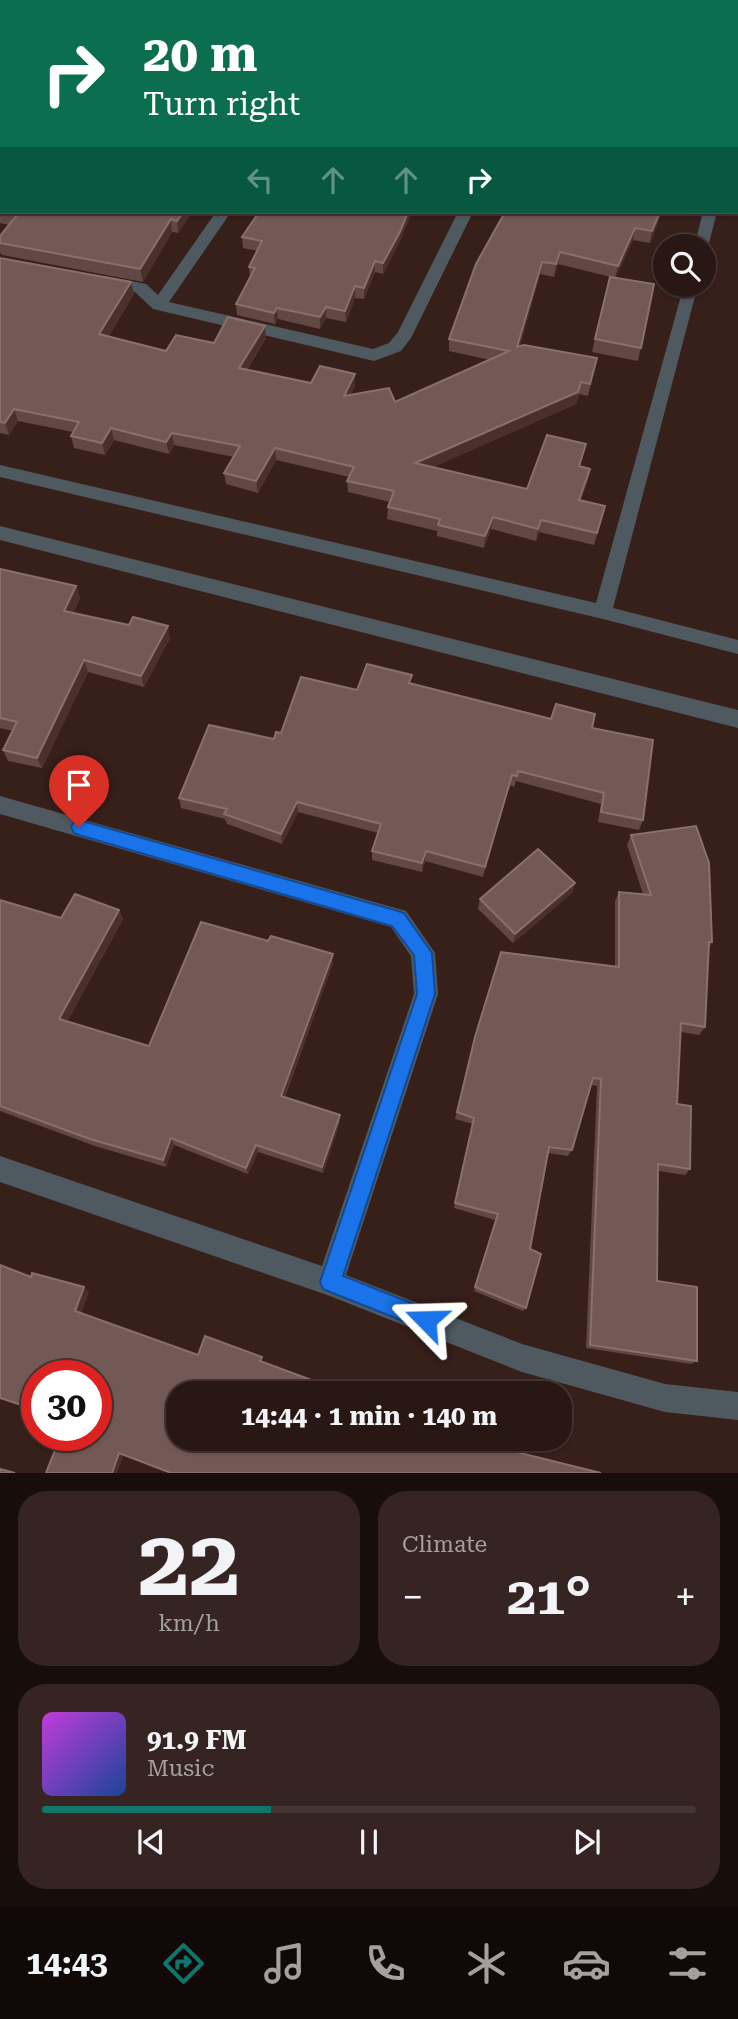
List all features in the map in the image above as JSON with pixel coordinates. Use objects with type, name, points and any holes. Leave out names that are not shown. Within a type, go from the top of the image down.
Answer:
[{"type":"street","points":[[159,305],[222,214]]},
{"type":"street","points":[[88,278],[140,288],[159,305],[374,355],[395,347],[405,334],[464,214]]},
{"type":"street","points":[[0,533],[738,719]]},
{"type":"street","points":[[0,805],[398,919],[423,953],[426,994],[330,1282]]},
{"type":"street","points":[[0,1169],[330,1282],[522,1358],[665,1398],[738,1406]]},
{"type":"lane","points":[[704,234],[709,214]]},
{"type":"lane","points":[[603,612],[688,297]]},
{"type":"lane","points":[[0,471],[603,612],[738,647]]},
{"type":"building","points":[[11,214],[182,214],[177,221],[171,219],[140,269],[0,243],[0,236],[17,215]]},
{"type":"building","points":[[258,214],[407,214],[383,263],[375,261],[364,288],[355,286],[345,311],[326,307],[320,317],[277,308],[274,313],[236,304],[255,268],[249,267],[262,241],[242,237]]},
{"type":"building","points":[[504,214],[659,214],[652,231],[635,228],[618,266],[560,252],[556,264],[542,262],[517,347],[524,345],[597,358],[590,384],[581,382],[578,392],[415,463],[527,489],[547,435],[586,444],[579,466],[590,469],[579,500],[605,506],[597,533],[541,520],[538,529],[493,517],[485,536],[438,525],[440,519],[388,507],[394,491],[347,481],[354,467],[275,448],[256,481],[224,473],[240,446],[172,433],[166,442],[111,428],[102,443],[71,436],[79,422],[14,409],[5,423],[0,422],[0,258],[131,282],[99,334],[166,351],[176,335],[214,343],[228,317],[265,326],[239,368],[311,383],[320,366],[355,374],[344,396],[389,388],[395,402],[509,351],[449,339],[476,264]]},
{"type":"building","points":[[610,277],[653,284],[641,348],[595,339]]},
{"type":"building","points":[[0,569],[76,586],[64,611],[129,625],[133,617],[168,626],[141,676],[84,660],[37,758],[3,750],[17,722],[0,718]]},
{"type":"building","points":[[367,664],[412,675],[409,683],[551,719],[556,704],[595,714],[592,728],[653,740],[643,820],[601,812],[604,793],[518,771],[517,776],[512,775],[485,867],[426,851],[422,863],[372,851],[381,824],[297,802],[281,834],[224,814],[227,809],[179,798],[209,725],[274,739],[276,732],[281,733],[301,677],[357,690]]},
{"type":"building","points":[[696,826],[709,863],[712,942],[709,942],[705,1027],[681,1023],[677,1104],[691,1106],[690,1169],[658,1164],[657,1281],[697,1287],[697,1361],[590,1345],[601,1079],[593,1078],[572,1150],[549,1147],[530,1249],[541,1254],[526,1308],[475,1287],[498,1214],[455,1203],[474,1118],[457,1112],[475,1037],[501,952],[619,967],[619,892],[651,895],[631,835]]},
{"type":"building","points":[[538,849],[575,883],[515,934],[480,899]]},
{"type":"building","points":[[75,894],[119,910],[59,1019],[149,1046],[201,922],[268,941],[271,936],[333,954],[281,1096],[340,1115],[322,1167],[256,1145],[246,1168],[171,1138],[163,1160],[90,1139],[0,1106],[0,900],[61,918]]},
{"type":"building","points":[[0,1265],[31,1277],[32,1273],[84,1287],[75,1311],[198,1355],[205,1336],[262,1357],[260,1361],[314,1381],[166,1381],[166,1451],[516,1451],[601,1473],[171,1473],[119,1453],[112,1473],[46,1473],[55,1451],[112,1451],[112,1360],[21,1360],[21,1405],[0,1398]]},
{"type":"route","points":[[79,827],[398,919],[423,953],[426,994],[330,1282],[426,1320]]}]
